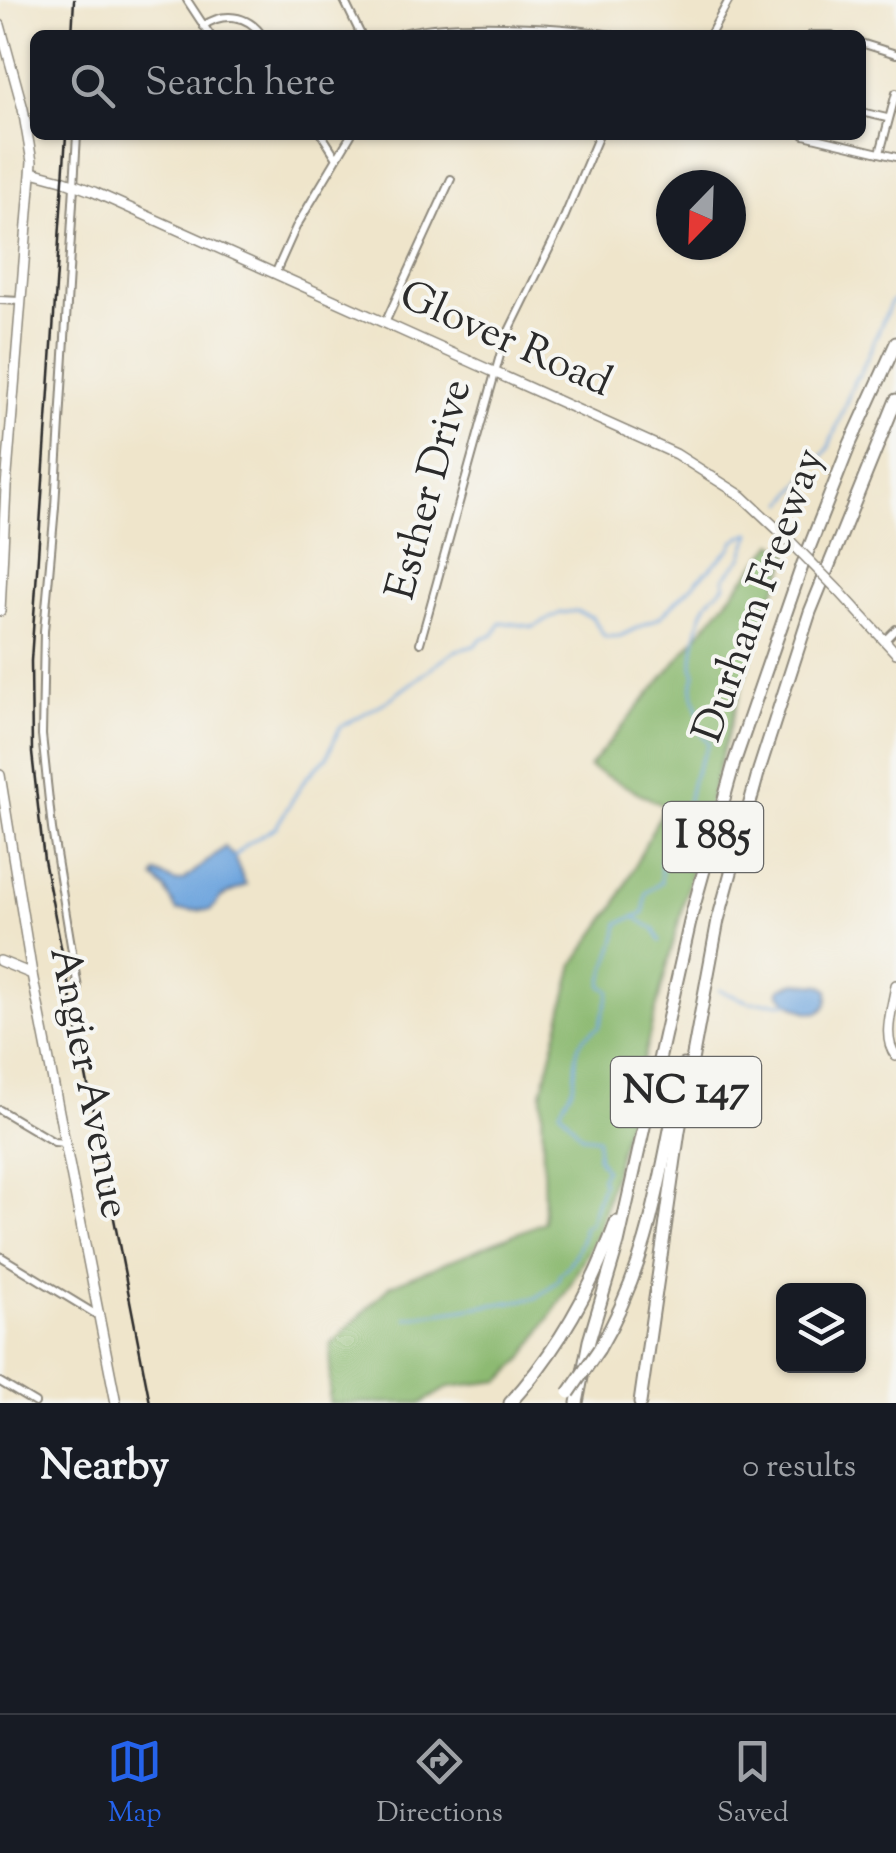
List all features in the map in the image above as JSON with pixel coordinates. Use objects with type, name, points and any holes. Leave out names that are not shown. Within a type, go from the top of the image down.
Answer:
[{"type":"highway","name":"Durham Freeway","points":[[569,1400],[635,1166],[692,913],[734,763],[802,566],[850,444],[896,343]]},
{"type":"highway","name":"Durham Freeway","points":[[640,1403],[679,1131],[718,920],[759,770],[810,612],[896,400]]},
{"type":"highway","name":"I 885","points":[[569,1400],[626,1298],[652,1224],[682,1066],[718,920]]},
{"type":"highway","name":"I 885","points":[[510,1403],[558,1340],[588,1290],[635,1166]]},
{"type":"main road","points":[[0,25],[27,126],[32,172],[0,611]]},
{"type":"main road","name":"Glover Road","points":[[32,172],[74,184],[690,461],[742,496],[840,591],[896,653]]},
{"type":"main road","name":"Angier Avenue","points":[[0,775],[32,974],[116,1403]]},
{"type":"main road","points":[[0,961],[32,974]]},
{"type":"main road","points":[[896,985],[888,1036],[896,1056]]},
{"type":"street","points":[[187,0],[206,30]]},
{"type":"street","points":[[344,0],[359,30]]},
{"type":"street","points":[[713,30],[729,0]]},
{"type":"street","points":[[203,26],[220,16],[232,16],[257,30]]},
{"type":"street","points":[[421,30],[469,30]]},
{"type":"street","points":[[866,45],[896,54]]},
{"type":"street","points":[[880,153],[896,92]]},
{"type":"street","points":[[866,113],[887,118]]},
{"type":"street","points":[[77,140],[44,631],[42,735],[52,828],[78,988]]},
{"type":"street","points":[[325,140],[336,156]]},
{"type":"street","points":[[275,274],[296,226],[347,140]]},
{"type":"street","name":"Esther Drive","points":[[420,643],[504,341],[598,140]]},
{"type":"street","points":[[825,140],[896,158]]},
{"type":"street","points":[[385,323],[451,179]]},
{"type":"street","points":[[0,300],[22,302]]},
{"type":"street","points":[[886,639],[896,629]]},
{"type":"street","points":[[0,1110],[54,1142],[64,1143]]},
{"type":"street","points":[[0,1256],[97,1314]]},
{"type":"street","points":[[0,1382],[35,1403]]},
{"type":"green space","points":[[774,543],[790,554],[760,628],[723,750],[599,1230],[568,1289],[523,1359],[501,1381],[449,1387],[422,1403],[329,1403],[331,1344],[391,1285],[544,1222],[542,1093],[574,964],[615,906],[664,806],[589,767]]},
{"type":"water","points":[[225,847],[234,857],[246,885],[221,897],[211,910],[177,911],[154,878],[156,873],[176,882],[184,880]]},
{"type":"water","points":[[796,983],[821,985],[828,990],[823,1009],[801,1009],[779,992]]},
{"type":"waterway","points":[[785,503],[828,449],[855,379],[891,302],[896,300]]},
{"type":"waterway","points":[[233,858],[276,827],[305,779],[327,757],[340,727],[387,701],[455,651],[494,635],[501,622],[534,627],[560,613],[576,611],[592,617],[605,637],[620,636],[660,617],[735,540],[750,533]]},
{"type":"waterway","points":[[407,1318],[536,1298],[559,1280],[579,1245],[583,1226],[589,1225],[605,1169],[597,1157],[598,1138],[582,1136],[560,1110],[572,1089],[579,1044],[599,1027],[610,991],[602,986],[619,923],[644,913],[646,893],[661,882],[661,857],[671,854],[681,832],[692,780],[709,743],[698,728],[693,689],[698,628],[707,603],[725,585],[724,578],[742,558],[751,533]]},
{"type":"waterway","points":[[635,917],[655,930],[660,941]]},
{"type":"waterway","points":[[719,990],[749,1002],[790,1003]]},
{"type":"railway","points":[[72,30],[74,0]]},
{"type":"railway","points":[[66,140],[31,661],[32,753],[44,860],[150,1403]]}]
